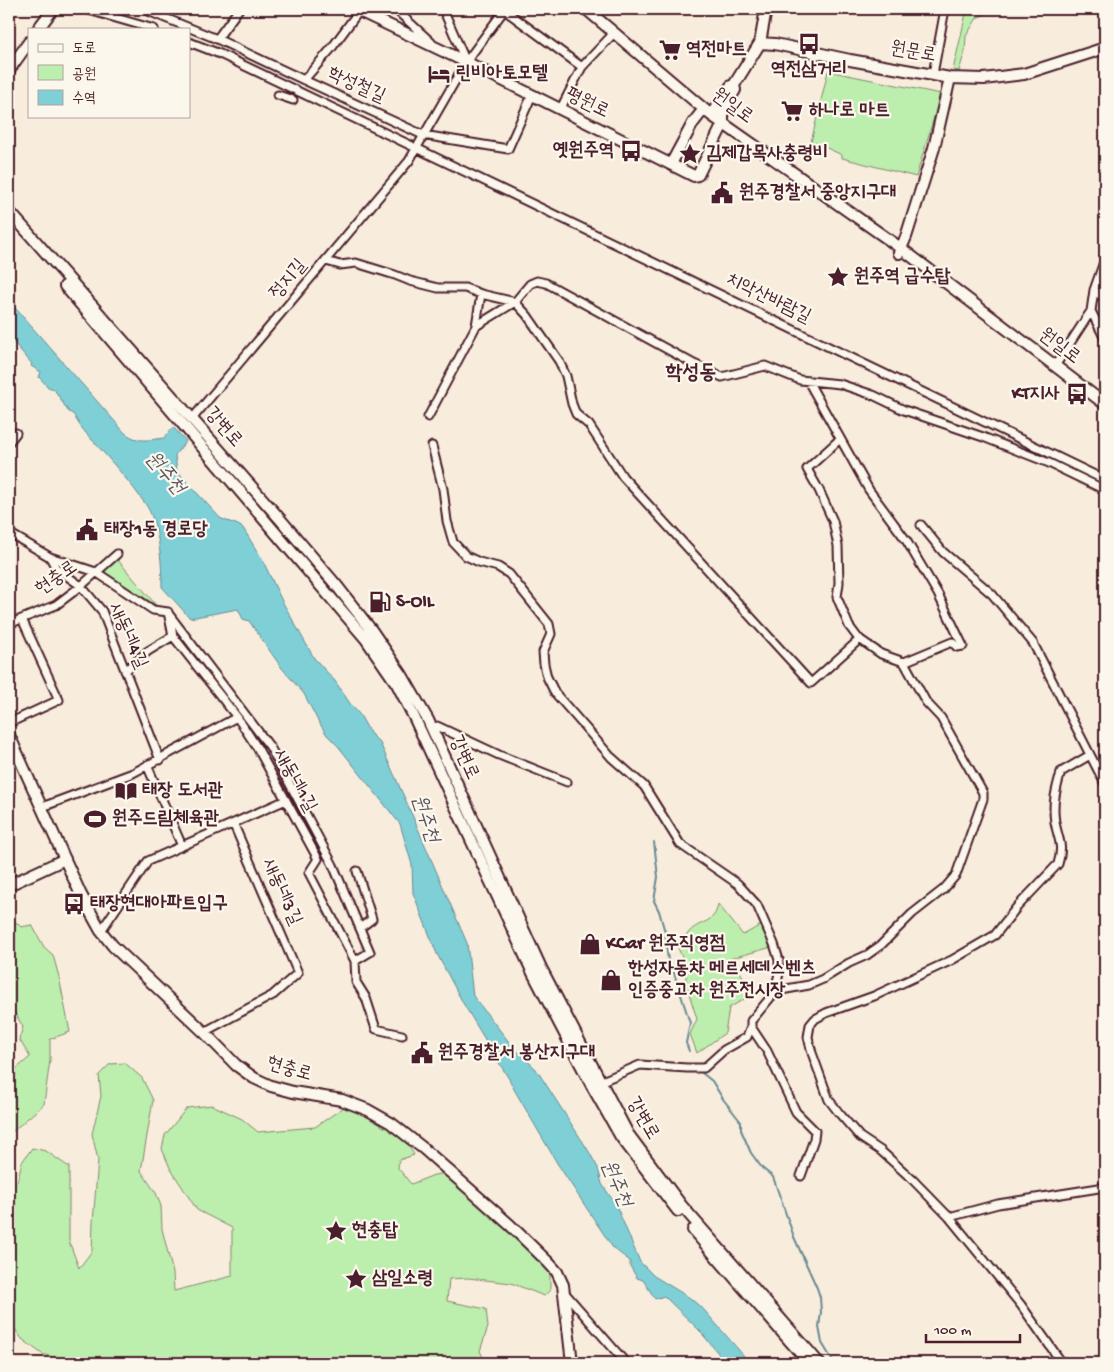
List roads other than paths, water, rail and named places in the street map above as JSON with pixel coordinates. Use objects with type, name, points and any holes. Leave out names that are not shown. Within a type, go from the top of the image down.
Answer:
[{"type":"street","points":[[39,28],[53,9]]},
{"type":"street","points":[[85,9],[151,28]]},
{"type":"street","name":"학성철길","points":[[142,9],[190,28]]},
{"type":"street","points":[[217,39],[238,9]]},
{"type":"street","points":[[395,9],[438,49]]},
{"type":"street","points":[[444,9],[466,62]]},
{"type":"street","points":[[504,9],[582,67]]},
{"type":"street","name":"정지길","points":[[189,423],[409,161],[414,147],[466,62],[504,9]]},
{"type":"street","name":"원일로","points":[[586,9],[692,98],[737,139],[901,251],[1051,372],[1105,411]]},
{"type":"street","points":[[700,114],[711,115],[734,84],[760,43],[766,9]]},
{"type":"street","points":[[933,74],[943,9]]},
{"type":"street","points":[[304,80],[331,49],[357,10]]},
{"type":"street","name":"평원로","points":[[357,10],[697,176],[722,125]]},
{"type":"street","name":"학성철길","points":[[190,28],[423,135],[508,149],[532,95]]},
{"type":"street","points":[[560,110],[582,67],[614,33]]},
{"type":"street","name":"치악산바람길","points":[[190,42],[220,54],[1105,480]]},
{"type":"street","points":[[9,68],[28,43]]},
{"type":"street","name":"원문로","points":[[760,43],[775,44],[950,78],[984,79],[1024,74],[1105,48]]},
{"type":"street","points":[[901,251],[934,148],[950,78]]},
{"type":"street","points":[[692,98],[690,106],[700,114],[722,125],[723,109],[735,90],[734,84]]},
{"type":"street","points":[[278,95],[293,100]]},
{"type":"street","points":[[671,164],[700,114]]},
{"type":"street","name":"원일로","points":[[722,125],[901,251],[1105,404]]},
{"type":"street","name":"강변로","points":[[9,211],[189,423],[366,639],[397,684],[414,717],[533,973],[621,1137],[670,1202],[716,1258],[809,1363]]},
{"type":"street","name":"강변로","points":[[9,221],[337,586],[372,631],[402,675],[431,728],[541,968],[602,1081],[628,1134],[676,1198],[819,1363]]},
{"type":"street","points":[[1056,366],[1090,311],[1094,290],[1105,259]]},
{"type":"street","points":[[326,261],[340,266],[356,263],[438,288],[466,288],[481,294],[515,302],[527,315],[559,361],[566,376],[576,414],[589,425],[623,477],[811,683],[860,639]]},
{"type":"street","points":[[476,326],[515,302],[530,284],[537,281],[546,283],[694,364],[722,377],[765,366],[800,380],[840,384],[872,394],[904,410],[983,437],[1049,463],[1105,490]]},
{"type":"street","points":[[1094,290],[1105,299]]},
{"type":"street","points":[[428,417],[476,326],[481,294]]},
{"type":"street","points":[[1090,311],[1105,339]]},
{"type":"street","points":[[808,381],[869,490],[906,540],[938,594],[963,646],[957,647],[952,642],[904,662],[881,654],[860,639],[848,626],[837,597],[839,583],[838,546],[833,521],[807,469],[840,439]]},
{"type":"street","points":[[9,442],[16,433]]},
{"type":"street","points":[[432,446],[443,489],[447,521],[453,542],[466,556],[498,567],[509,574],[549,624],[551,634],[543,652],[544,664],[555,693],[610,757],[644,786],[680,844],[738,884],[757,905],[780,960],[775,992],[751,1021],[751,1027],[746,1037],[724,1050],[704,1068],[640,1065],[592,1086]]},
{"type":"street","points":[[921,526],[944,552],[992,594],[1033,643],[1105,784]]},
{"type":"street","name":"새동네4길","points":[[9,533],[50,557],[56,568],[81,586],[102,611],[160,760]]},
{"type":"street","name":"현충로","points":[[9,624],[56,605],[117,554]]},
{"type":"street","points":[[50,557],[96,572],[153,610],[168,612],[270,746],[334,865],[370,952],[355,961]]},
{"type":"street","name":"새동네1길","points":[[168,612],[172,636],[237,717],[258,749],[318,859],[309,873],[355,961],[356,982],[366,998],[376,1029],[402,1035]]},
{"type":"street","points":[[9,723],[59,700],[22,619]]},
{"type":"street","points":[[125,671],[148,651],[172,636]]},
{"type":"street","points":[[771,997],[781,990],[823,979],[867,955],[881,945],[912,914],[944,889],[956,875],[981,806],[983,793],[942,718],[926,702],[904,662]]},
{"type":"street","points":[[42,807],[133,773],[237,717]]},
{"type":"street","points":[[431,728],[437,726],[499,756],[567,782]]},
{"type":"street","name":"현충로","points":[[9,735],[81,895],[101,931],[112,946],[204,1032],[236,1065],[254,1078],[279,1088],[342,1100],[368,1110],[391,1123],[424,1149],[534,1248],[557,1272],[564,1285],[572,1363]]},
{"type":"street","points":[[1062,1363],[1021,1305],[949,1217],[881,1151],[860,1137],[839,1113],[829,1100],[808,1037],[810,1026],[815,1019],[826,1013],[874,996],[952,960],[995,935],[1017,907],[1058,864],[1061,855],[1061,842],[1055,823],[1054,794],[1061,772],[1090,755]]},
{"type":"street","points":[[147,765],[182,846]]},
{"type":"street","points":[[101,931],[148,861],[234,825],[286,800]]},
{"type":"street","name":"새동네3길","points":[[204,1032],[273,995],[298,973],[234,825]]},
{"type":"street","points":[[9,885],[65,859]]},
{"type":"street","points":[[357,871],[372,919],[360,928]]},
{"type":"street","points":[[751,1027],[767,1051],[796,1112],[815,1131],[801,1176]]},
{"type":"street","points":[[949,1217],[998,1204],[1105,1187]]},
{"type":"street","points":[[565,1293],[626,1363]]},
{"type":"water","name":"원주천","points":[[9,301],[125,433],[139,440],[164,438],[173,427],[186,441],[175,455],[177,471],[220,518],[243,528],[263,561],[282,601],[314,658],[335,681],[360,715],[370,733],[380,743],[467,943],[473,996],[513,1047],[536,1069],[588,1150],[598,1168],[602,1184],[616,1205],[640,1262],[654,1276],[690,1298],[704,1310],[750,1363],[726,1363],[700,1331],[664,1296],[655,1299],[643,1280],[637,1278],[630,1266],[630,1261],[613,1248],[557,1163],[463,1003],[437,954],[413,893],[412,865],[400,824],[338,746],[327,735],[304,694],[281,667],[249,621],[243,619],[238,609],[190,618],[162,587],[159,543],[149,510],[129,483],[83,430],[74,415],[68,411],[54,389],[48,387],[39,377],[41,372],[31,366],[32,364],[11,339],[9,336]]},
{"type":"waterway","points":[[654,842],[658,877],[654,901],[665,932],[668,961],[674,973],[690,1023],[686,1043],[689,1051]]},
{"type":"waterway","points":[[702,1073],[712,1081],[741,1122],[741,1130],[751,1153],[762,1168],[773,1177],[794,1237],[820,1297],[819,1327],[822,1343],[834,1363]]},
{"type":"place","name":"역전삼거리","points":[[809,44]]},
{"type":"place","name":"역전마트","points":[[670,50]]},
{"type":"place","name":"린비아토모텔","points":[[439,74]]},
{"type":"place","name":"하나로 마트","points":[[792,111]]},
{"type":"place","name":"옛원주역","points":[[631,151]]},
{"type":"place","name":"김제갑목사충령비","points":[[690,154]]},
{"type":"place","name":"원주경찰서 중앙지구대","points":[[722,193]]},
{"type":"place","name":"원주역 급수탑","points":[[838,277]]},
{"type":"place","name":"KT지사","points":[[1077,394]]},
{"type":"place","name":"태장1동 경로당","points":[[87,530]]},
{"type":"place","name":"S-OIL","points":[[380,602]]},
{"type":"place","name":"태장 도서관","points":[[126,791]]},
{"type":"place","name":"원주드림체육관","points":[[95,819]]},
{"type":"place","name":"태장현대아파트입구","points":[[74,904]]},
{"type":"place","name":"KCar 원주직영점","points":[[590,944]]},
{"type":"place","name":"한성자동차 메르세데스벤츠 인증중고차 원주전시장","points":[[611,980]]},
{"type":"place","name":"원주경찰서 봉산지구대","points":[[422,1053]]},
{"type":"place","name":"현충탑","points":[[336,1231]]},
{"type":"place","name":"삼일소령","points":[[356,1279]]},
{"type":"district","name":"학성동","points":[[691,374]]}]
